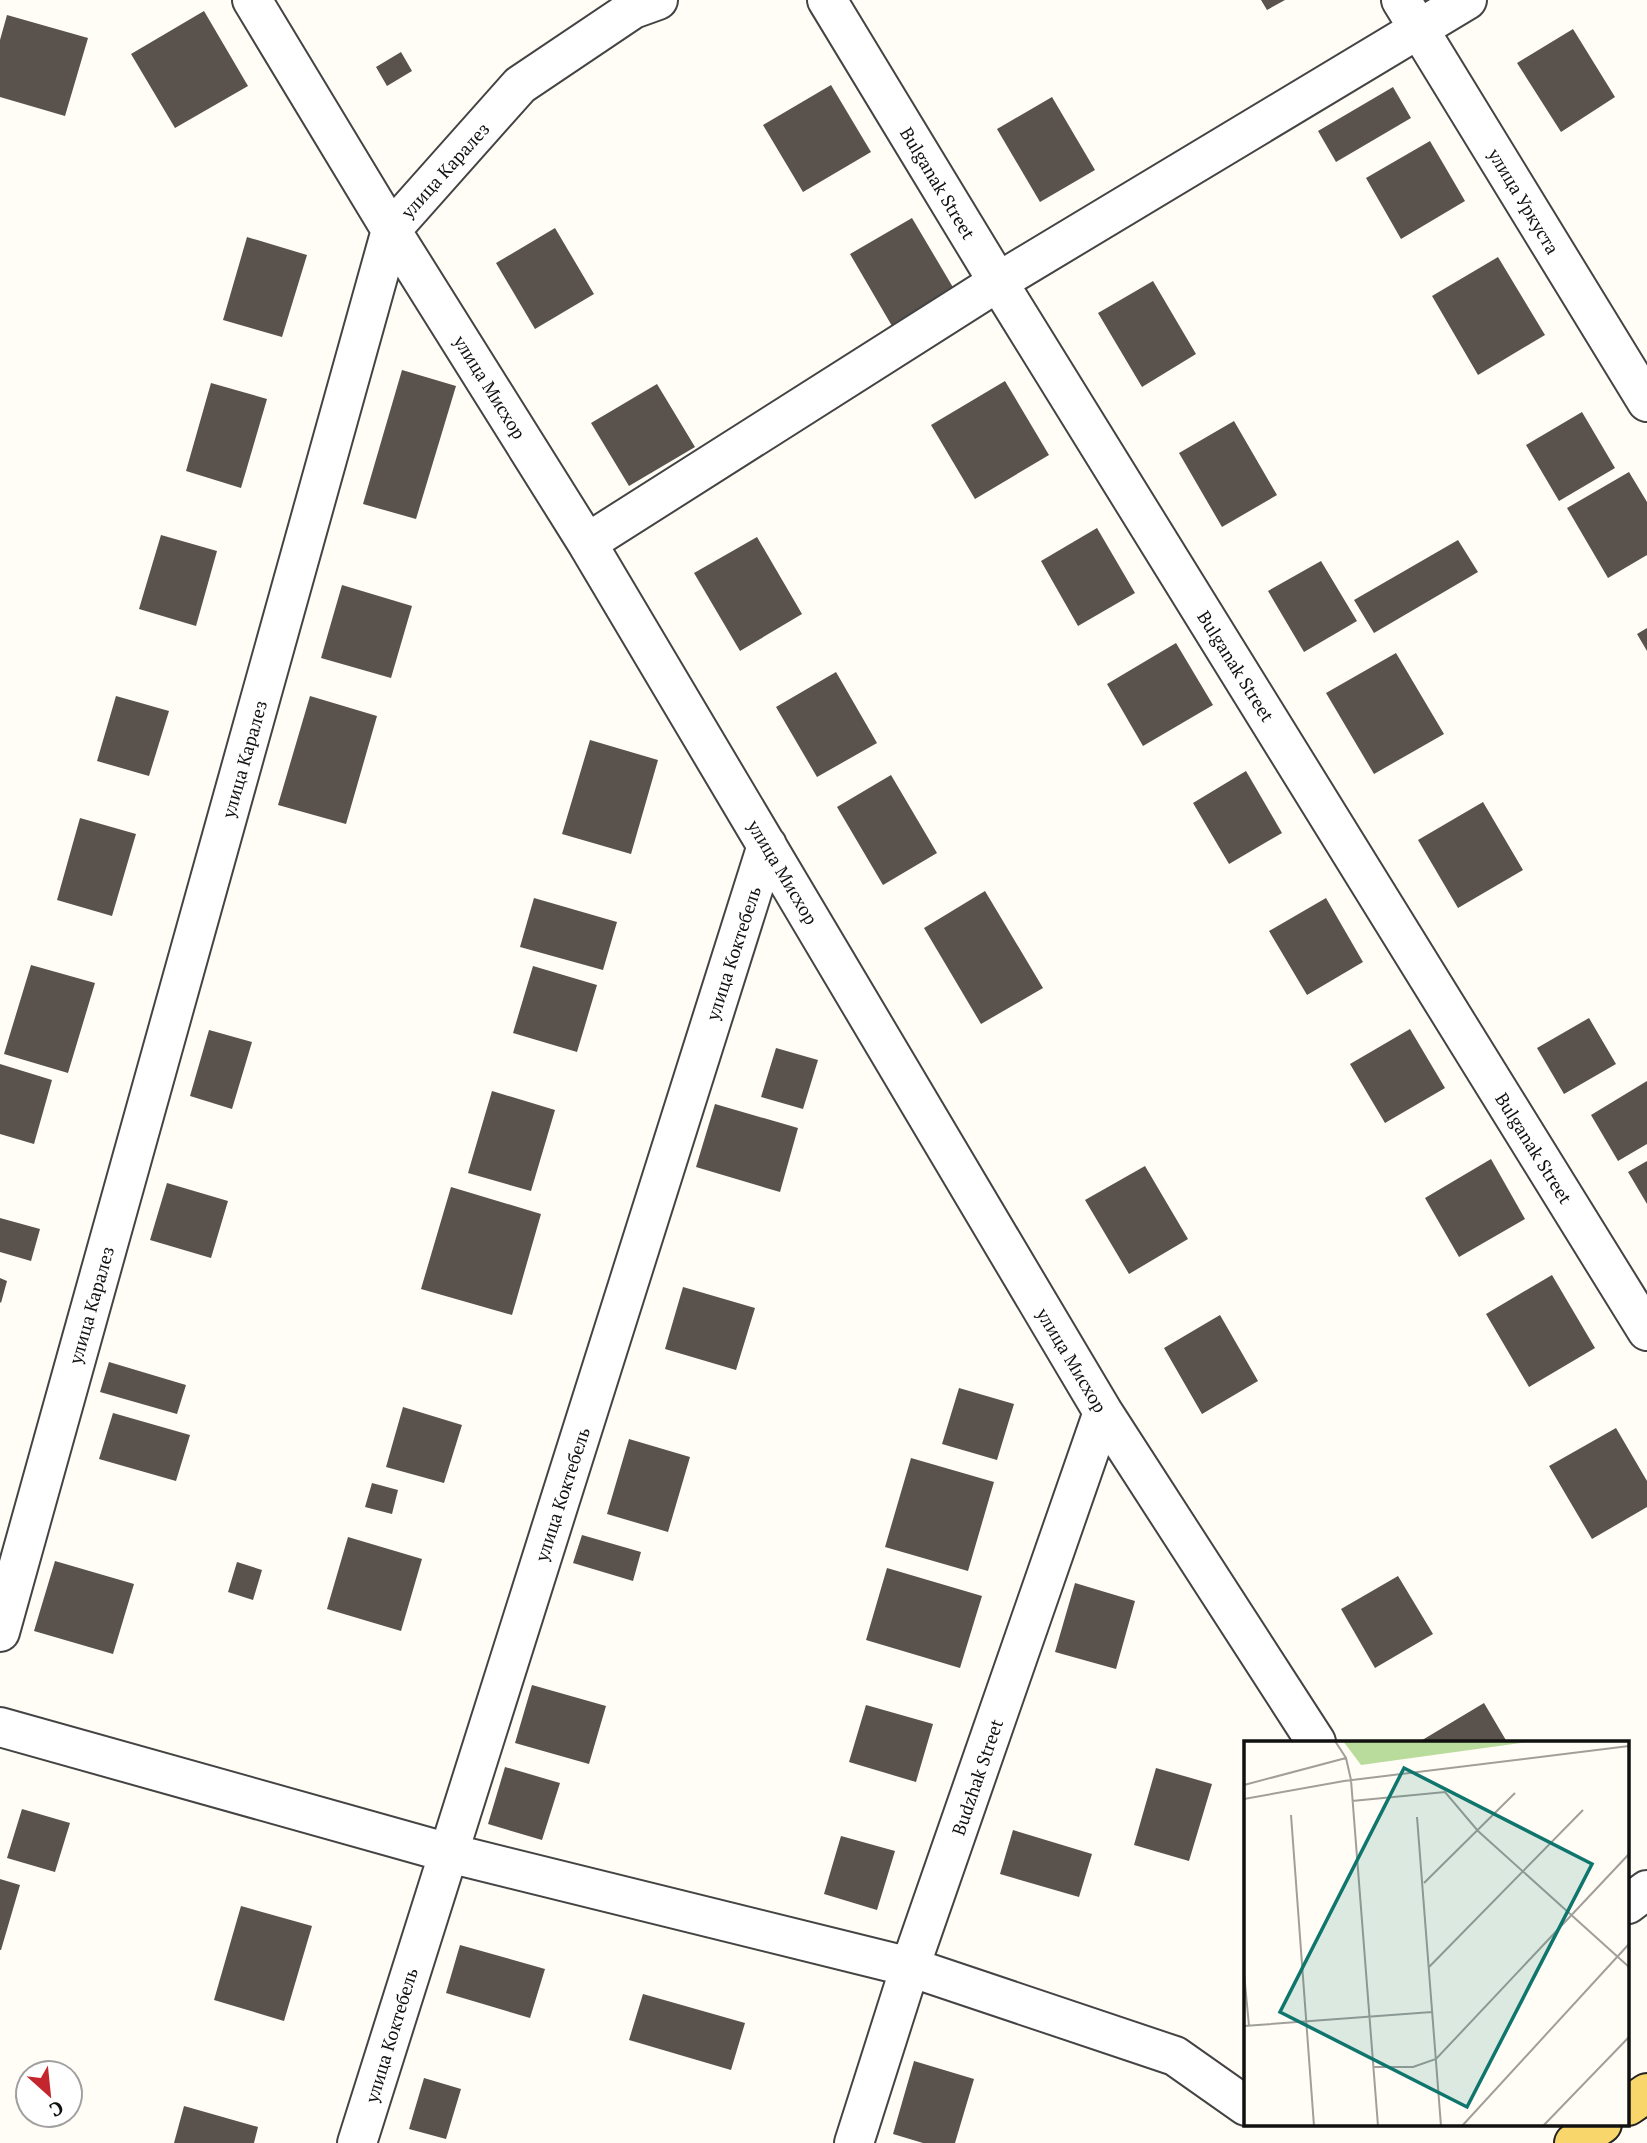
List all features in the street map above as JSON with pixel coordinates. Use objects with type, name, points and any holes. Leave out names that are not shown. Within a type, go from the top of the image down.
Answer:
[{"type":"main road","points":[[1630,2105],[1647,2093]]},
{"type":"main road","points":[[1574,2143],[1599,2126]]},
{"type":"street","name":"улица Мисхор","points":[[252,0],[391,230],[587,543],[1103,1412],[1315,1741]]},
{"type":"street","name":"улица Каралез","points":[[0,1632],[391,230],[520,85],[633,9],[658,0]]},
{"type":"street","name":"Bulganak Street","points":[[827,0],[998,282],[1647,1331]]},
{"type":"street","points":[[587,543],[998,282],[1410,15],[1467,0]]},
{"type":"street","name":"улица Уркуста","points":[[1410,15],[1647,402]]},
{"type":"street","name":"улица Коктебель","points":[[357,2143],[767,845]]},
{"type":"street","name":"Budzhak Street","points":[[855,2143],[911,1967],[1103,1412]]},
{"type":"street","points":[[0,1727],[449,1853],[911,1967],[1175,2056],[1244,2105]]},
{"type":"street","points":[[1630,1903],[1647,1890]]},
{"type":"building","points":[[1261,0],[1285,0],[1267,10]]},
{"type":"building","points":[[204,11],[248,86],[175,128],[131,54]]},
{"type":"building","points":[[7,15],[88,38],[65,116],[0,97],[0,40]]},
{"type":"building","points":[[1573,29],[1615,97],[1561,132],[1517,63]]},
{"type":"building","points":[[401,52],[412,71],[387,86],[376,67]]},
{"type":"building","points":[[831,85],[871,152],[803,192],[763,125]]},
{"type":"building","points":[[1393,87],[1411,118],[1336,162],[1318,131]]},
{"type":"building","points":[[1052,97],[1095,170],[1040,202],[997,129]]},
{"type":"building","points":[[1430,141],[1465,201],[1401,239],[1366,178]]},
{"type":"building","points":[[912,218],[954,289],[892,326],[850,254]]},
{"type":"building","points":[[555,228],[594,294],[535,329],[496,263]]},
{"type":"building","points":[[247,237],[307,255],[282,337],[223,320]]},
{"type":"building","points":[[1498,257],[1545,335],[1478,375],[1432,296]]},
{"type":"building","points":[[1153,281],[1196,354],[1142,387],[1098,313]]},
{"type":"building","points":[[402,370],[456,386],[416,519],[363,504]]},
{"type":"building","points":[[1005,381],[1049,455],[975,499],[931,425]]},
{"type":"building","points":[[211,383],[267,399],[241,488],[186,471]]},
{"type":"building","points":[[657,384],[695,447],[629,486],[591,423]]},
{"type":"building","points":[[1582,412],[1615,468],[1559,501],[1526,445]]},
{"type":"building","points":[[1234,421],[1277,495],[1222,527],[1179,453]]},
{"type":"building","points":[[1629,472],[1647,502],[1647,555],[1608,578],[1567,508]]},
{"type":"building","points":[[1097,528],[1135,593],[1078,626],[1041,561]]},
{"type":"building","points":[[161,535],[217,551],[196,626],[139,609]]},
{"type":"building","points":[[757,537],[802,614],[740,651],[694,573]]},
{"type":"building","points":[[1458,540],[1478,572],[1374,633],[1354,600]]},
{"type":"building","points":[[1321,561],[1357,621],[1304,652],[1268,591]]},
{"type":"building","points":[[342,585],[412,606],[391,678],[321,658]]},
{"type":"building","points":[[1647,628],[1647,651],[1637,634]]},
{"type":"building","points":[[1176,643],[1213,705],[1143,746],[1107,684]]},
{"type":"building","points":[[1396,653],[1444,734],[1374,774],[1326,693]]},
{"type":"building","points":[[836,672],[877,743],[817,777],[776,707]]},
{"type":"building","points":[[116,696],[169,711],[149,776],[97,761]]},
{"type":"building","points":[[310,696],[377,716],[346,824],[278,805]]},
{"type":"building","points":[[590,740],[658,760],[631,854],[562,834]]},
{"type":"building","points":[[1246,771],[1282,833],[1229,864],[1193,803]]},
{"type":"building","points":[[891,775],[937,853],[883,885],[837,807]]},
{"type":"building","points":[[1483,802],[1523,870],[1458,908],[1418,840]]},
{"type":"building","points":[[80,818],[136,834],[112,916],[57,900]]},
{"type":"building","points":[[985,891],[1043,988],[981,1024],[924,928]]},
{"type":"building","points":[[534,898],[617,922],[603,970],[520,947]]},
{"type":"building","points":[[1326,898],[1363,962],[1307,995],[1269,931]]},
{"type":"building","points":[[31,965],[95,983],[68,1073],[4,1054]]},
{"type":"building","points":[[533,966],[597,985],[577,1052],[513,1033]]},
{"type":"building","points":[[1589,1018],[1616,1064],[1564,1094],[1537,1048]]},
{"type":"building","points":[[1410,1029],[1445,1088],[1385,1123],[1350,1064]]},
{"type":"building","points":[[209,1030],[252,1042],[232,1109],[190,1096]]},
{"type":"building","points":[[776,1048],[818,1060],[803,1109],[761,1097]]},
{"type":"building","points":[[0,1064],[52,1080],[34,1144],[0,1134]]},
{"type":"building","points":[[1647,1081],[1647,1144],[1618,1161],[1591,1115]]},
{"type":"building","points":[[492,1091],[555,1110],[531,1191],[468,1173]]},
{"type":"building","points":[[715,1104],[798,1128],[780,1192],[696,1167]]},
{"type":"building","points":[[1491,1159],[1525,1219],[1459,1257],[1425,1198]]},
{"type":"building","points":[[1647,1161],[1647,1204],[1628,1172]]},
{"type":"building","points":[[1145,1166],[1188,1239],[1129,1274],[1085,1200]]},
{"type":"building","points":[[167,1183],[228,1201],[211,1258],[150,1240]]},
{"type":"building","points":[[451,1187],[541,1214],[512,1315],[421,1289]]},
{"type":"building","points":[[0,1218],[40,1229],[31,1261],[0,1252]]},
{"type":"building","points":[[1552,1275],[1595,1348],[1529,1387],[1486,1314]]},
{"type":"building","points":[[0,1278],[7,1281],[1,1303],[0,1302]]},
{"type":"building","points":[[683,1287],[755,1308],[736,1370],[665,1349]]},
{"type":"building","points":[[1220,1315],[1258,1381],[1202,1414],[1164,1348]]},
{"type":"building","points":[[109,1362],[186,1385],[177,1414],[100,1392]]},
{"type":"building","points":[[959,1388],[1014,1404],[997,1460],[942,1444]]},
{"type":"building","points":[[403,1407],[462,1425],[444,1483],[386,1467]]},
{"type":"building","points":[[113,1413],[190,1435],[176,1481],[99,1459]]},
{"type":"building","points":[[1616,1428],[1647,1481],[1647,1507],[1592,1539],[1549,1466]]},
{"type":"building","points":[[629,1439],[690,1457],[668,1532],[607,1514]]},
{"type":"building","points":[[911,1458],[994,1482],[968,1571],[885,1547]]},
{"type":"building","points":[[372,1483],[398,1490],[392,1514],[365,1507]]},
{"type":"building","points":[[582,1535],[641,1552],[633,1581],[573,1563]]},
{"type":"building","points":[[348,1537],[422,1559],[401,1631],[327,1609]]},
{"type":"building","points":[[55,1561],[134,1584],[113,1654],[34,1631]]},
{"type":"building","points":[[237,1562],[262,1570],[253,1600],[228,1592]]},
{"type":"building","points":[[887,1568],[982,1596],[960,1668],[866,1640]]},
{"type":"building","points":[[1398,1576],[1433,1634],[1375,1668],[1341,1609]]},
{"type":"building","points":[[1075,1583],[1135,1601],[1116,1669],[1055,1652]]},
{"type":"building","points":[[532,1685],[606,1706],[589,1764],[515,1743]]},
{"type":"building","points":[[1484,1703],[1506,1741],[1421,1741]]},
{"type":"building","points":[[866,1705],[933,1724],[916,1782],[849,1762]]},
{"type":"building","points":[[505,1767],[560,1783],[542,1840],[488,1824]]},
{"type":"building","points":[[1156,1768],[1212,1784],[1189,1861],[1134,1845]]},
{"type":"building","points":[[22,1809],[70,1823],[55,1872],[7,1858]]},
{"type":"building","points":[[1013,1830],[1092,1854],[1079,1897],[1000,1874]]},
{"type":"building","points":[[841,1836],[895,1851],[877,1910],[824,1894]]},
{"type":"building","points":[[0,1879],[20,1885],[1,1950],[0,1950]]},
{"type":"building","points":[[241,1906],[312,1926],[284,2021],[214,2000]]},
{"type":"building","points":[[460,1945],[545,1969],[530,2018],[446,1993]]},
{"type":"building","points":[[643,1994],[745,2023],[731,2070],[629,2040]]},
{"type":"building","points":[[914,2061],[974,2079],[955,2143],[923,2143],[893,2134]]},
{"type":"building","points":[[424,2078],[461,2089],[446,2139],[409,2129]]},
{"type":"building","points":[[184,2106],[258,2127],[254,2143],[174,2143]]}]
